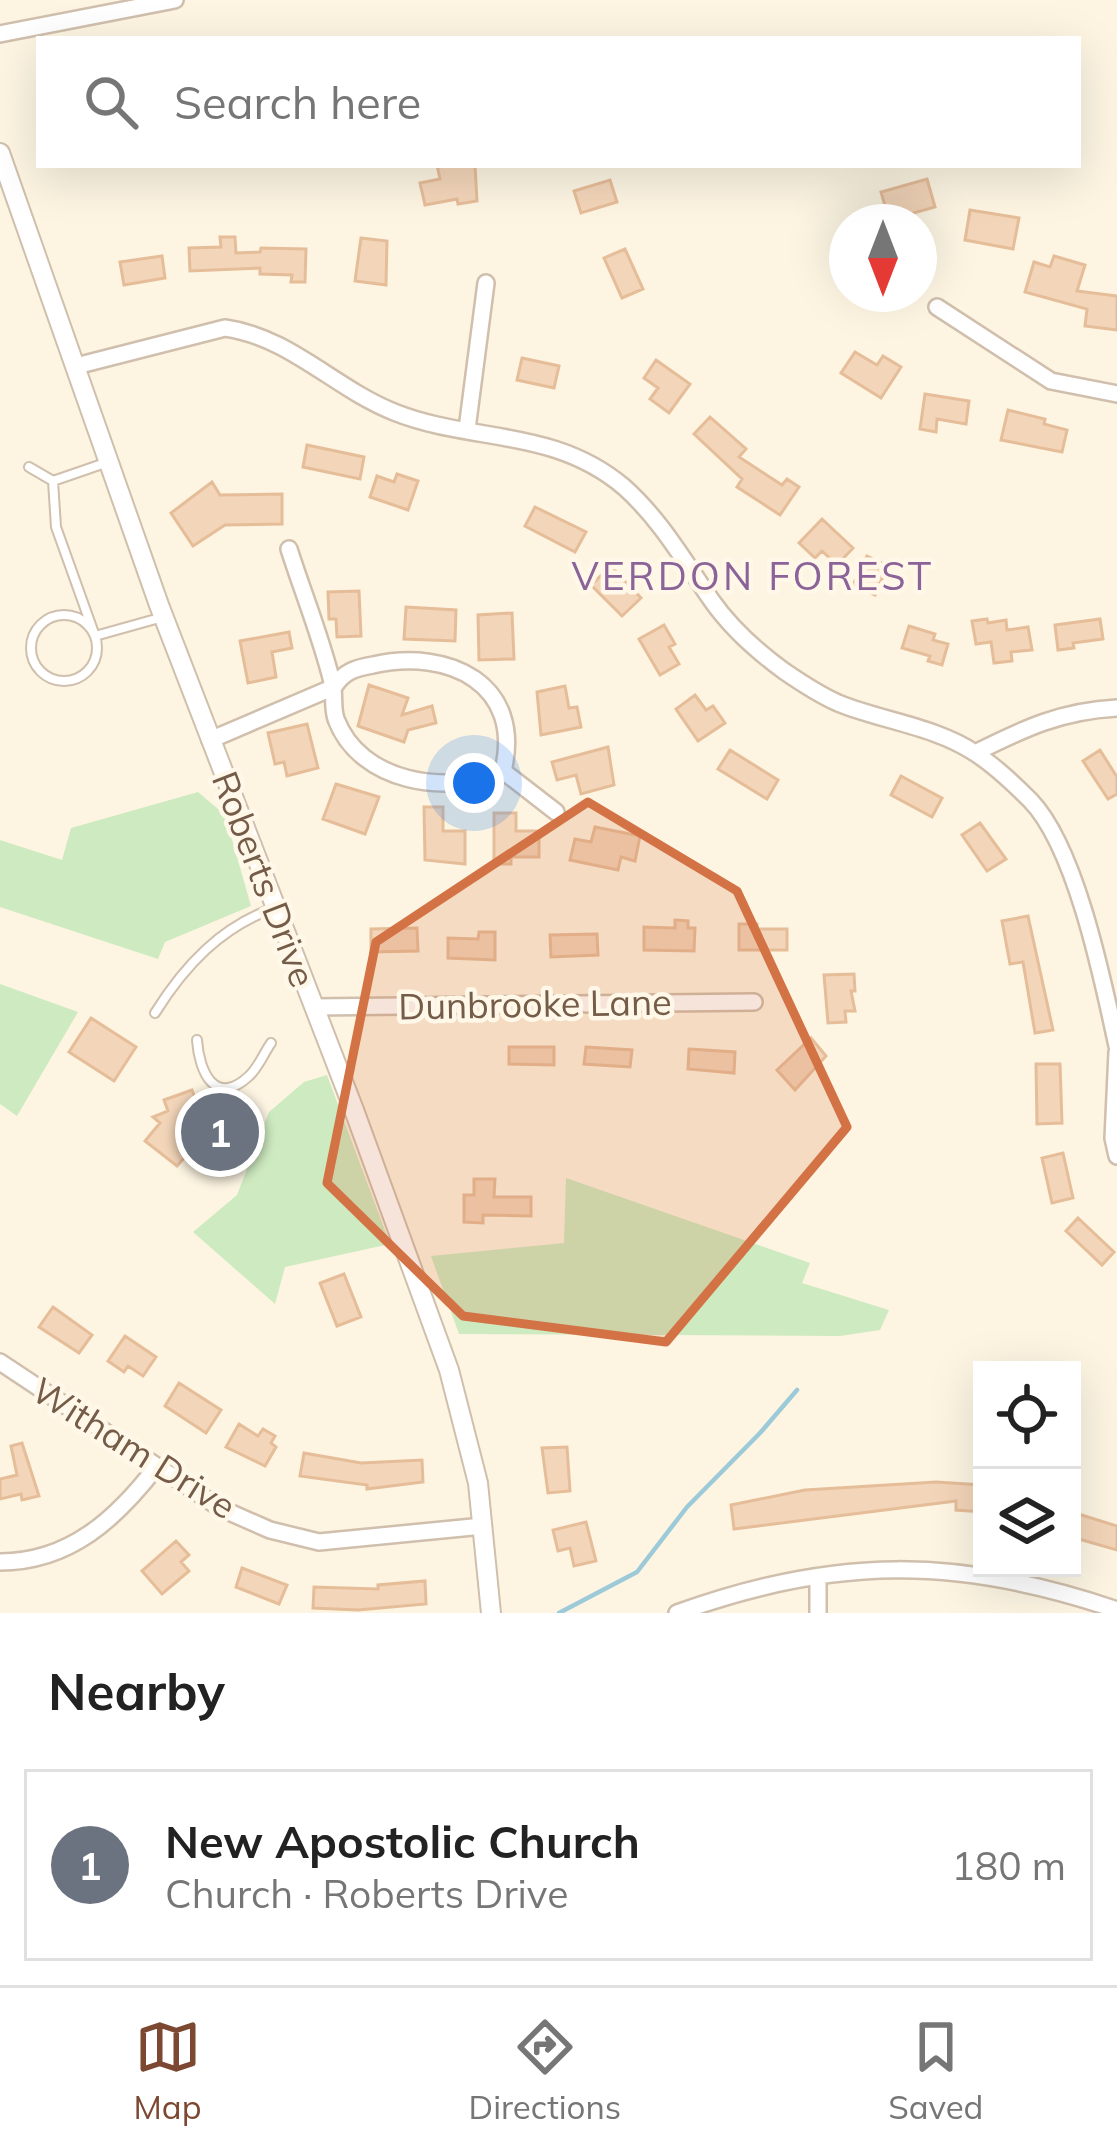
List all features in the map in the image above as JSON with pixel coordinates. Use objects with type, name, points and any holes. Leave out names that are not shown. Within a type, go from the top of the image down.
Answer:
[{"type":"street","points":[[0,34],[175,0]]},
{"type":"street","name":"Roberts Drive","points":[[0,153],[8,200],[76,366],[164,616],[448,1370],[478,1483],[491,1613]]},
{"type":"street","points":[[467,429],[486,283]]},
{"type":"street","points":[[937,307],[1051,381],[1117,394]]},
{"type":"street","points":[[76,366],[225,328],[248,331],[299,355],[393,412],[566,452],[622,486],[657,520],[714,604],[742,636],[785,671],[836,702],[975,753],[1033,802],[1070,871],[1097,956],[1117,1049],[1113,1138],[1117,1156]]},
{"type":"street","points":[[210,740],[334,687],[341,675],[394,660],[435,663],[464,671],[487,687],[500,705],[508,753],[503,771],[482,781],[416,782],[383,772],[351,745],[334,716],[334,687],[289,549]]},
{"type":"street","points":[[975,753],[1074,710],[1117,708]]},
{"type":"street","points":[[503,771],[556,812]]},
{"type":"street","name":"Dunbrooke Lane","points":[[315,1007],[754,1002]]},
{"type":"street","name":"Witham Drive","points":[[0,1362],[220,1508],[294,1537],[319,1542],[483,1526]]},
{"type":"street","points":[[0,1562],[46,1556],[74,1545],[128,1502],[157,1466]]},
{"type":"street","points":[[677,1613],[767,1583],[893,1568],[987,1574],[1117,1610]]},
{"type":"street","points":[[818,1578],[818,1613]]},
{"type":"lane","points":[[29,467],[53,481],[110,461]]},
{"type":"lane","points":[[53,481],[56,527],[95,636],[98,646],[92,667],[74,680],[52,679],[31,654],[34,633],[60,614],[81,619],[95,636]]},
{"type":"lane","points":[[95,636],[164,616]]},
{"type":"lane","points":[[155,1013],[212,942],[228,928],[276,907]]},
{"type":"lane","points":[[197,1040],[202,1073],[224,1088],[251,1075],[271,1042]]},
{"type":"highlighted area","points":[[588,802],[737,891],[847,1127],[666,1342],[463,1316],[327,1183],[376,942]]},
{"type":"green space","points":[[198,792],[225,815],[251,906],[165,942],[158,959],[0,907],[0,840],[62,860],[71,828]]},
{"type":"green space","points":[[0,984],[78,1012],[17,1116],[0,1104]]},
{"type":"green space","points":[[327,1075],[390,1244],[285,1267],[275,1304],[193,1232],[237,1195],[269,1112],[304,1082]]},
{"type":"green space","points":[[566,1178],[810,1263],[802,1283],[889,1310],[880,1330],[840,1336],[459,1334],[431,1256],[564,1243]]},
{"type":"building","points":[[438,168],[475,168],[477,201],[425,205],[420,183],[440,179]]},
{"type":"building","points":[[927,179],[934,204],[884,204],[881,192]]},
{"type":"building","points":[[610,180],[617,202],[581,213],[574,191]]},
{"type":"building","points":[[970,210],[1019,218],[1013,249],[965,240]]},
{"type":"building","points":[[220,237],[235,237],[236,253],[306,249],[305,282],[291,282],[292,275],[260,274],[260,268],[190,271],[189,248],[221,247]]},
{"type":"building","points":[[361,238],[387,241],[386,285],[355,281]]},
{"type":"building","points":[[625,249],[643,289],[622,298],[604,258]]},
{"type":"building","points":[[162,256],[165,278],[124,285],[120,262]]},
{"type":"building","points":[[1054,256],[1085,265],[1077,291],[1117,296],[1117,330],[1085,326],[1087,309],[1025,292],[1034,262],[1050,267]]},
{"type":"building","points":[[855,352],[877,365],[883,356],[901,367],[881,398],[841,373]]},
{"type":"building","points":[[522,358],[559,366],[554,388],[517,380]]},
{"type":"building","points":[[656,360],[690,384],[669,413],[650,399],[658,388],[644,378]]},
{"type":"building","points":[[925,394],[969,401],[966,424],[937,419],[936,432],[920,429]]},
{"type":"building","points":[[1008,410],[1067,430],[1062,452],[1001,440]]},
{"type":"building","points":[[710,417],[746,449],[739,457],[782,485],[787,479],[799,487],[780,515],[737,487],[742,479],[694,434]]},
{"type":"building","points":[[307,445],[364,457],[360,479],[303,467]]},
{"type":"building","points":[[397,474],[418,481],[408,510],[370,497],[377,476],[394,482]]},
{"type":"building","points":[[212,482],[220,495],[282,494],[282,524],[225,525],[193,546],[171,513]]},
{"type":"building","points":[[535,507],[586,532],[575,552],[525,526]]},
{"type":"building","points":[[822,519],[853,548],[837,565],[822,551],[815,558],[799,543]]},
{"type":"building","points":[[867,556],[888,566],[875,595],[853,585]]},
{"type":"building","points":[[611,566],[641,598],[622,616],[591,585]]},
{"type":"building","points":[[359,591],[361,636],[337,637],[336,619],[329,619],[328,592]]},
{"type":"building","points":[[406,607],[456,610],[455,641],[404,639]]},
{"type":"building","points":[[512,613],[514,659],[479,660],[478,615]]},
{"type":"building","points":[[987,619],[988,623],[1006,620],[1007,630],[1028,627],[1032,650],[1011,652],[1012,661],[994,663],[991,642],[976,644],[972,621]]},
{"type":"building","points":[[1100,619],[1103,639],[1058,650],[1055,625]]},
{"type":"building","points":[[664,625],[679,664],[660,675],[639,639]]},
{"type":"building","points":[[909,626],[935,634],[933,640],[948,644],[942,665],[902,648]]},
{"type":"building","points":[[289,632],[292,648],[272,652],[276,677],[248,683],[240,641]]},
{"type":"building","points":[[369,685],[408,698],[402,715],[432,706],[436,723],[408,730],[404,742],[358,726]]},
{"type":"building","points":[[565,686],[569,708],[577,707],[581,727],[541,735],[537,692]]},
{"type":"building","points":[[695,695],[706,710],[713,706],[725,723],[698,741],[676,709]]},
{"type":"building","points":[[307,724],[318,768],[287,776],[284,762],[275,764],[268,733]]},
{"type":"building","points":[[608,747],[614,785],[581,794],[576,775],[557,780],[552,762]]},
{"type":"building","points":[[730,750],[778,780],[767,799],[718,769]]},
{"type":"building","points":[[1100,750],[1117,777],[1117,794],[1108,799],[1083,761]]},
{"type":"building","points":[[901,776],[942,798],[932,817],[891,795]]},
{"type":"building","points":[[336,784],[379,797],[365,834],[323,819]]},
{"type":"building","points":[[424,807],[443,807],[443,831],[465,831],[465,864],[425,860]]},
{"type":"building","points":[[494,813],[516,813],[516,831],[539,831],[539,857],[511,857],[511,864],[494,864]]},
{"type":"building","points":[[980,823],[1006,859],[987,871],[962,835]]},
{"type":"building","points":[[595,827],[640,836],[635,861],[621,857],[618,870],[570,860],[575,839],[591,842]]},
{"type":"building","points":[[1028,916],[1053,1030],[1035,1033],[1023,962],[1010,964],[1002,921]]},
{"type":"building","points":[[675,920],[688,921],[688,928],[695,928],[694,951],[644,950],[644,927],[675,928]]},
{"type":"building","points":[[739,924],[787,929],[787,950],[739,950]]},
{"type":"building","points":[[417,928],[418,951],[371,952],[371,929]]},
{"type":"building","points":[[479,932],[495,932],[495,960],[448,958],[448,938],[478,939]]},
{"type":"building","points":[[597,934],[598,955],[551,957],[550,935]]},
{"type":"building","points":[[854,974],[855,1011],[845,1011],[846,1022],[828,1023],[824,975]]},
{"type":"building","points":[[91,1018],[136,1047],[114,1081],[69,1052]]},
{"type":"building","points":[[811,1038],[826,1056],[795,1090],[777,1070]]},
{"type":"building","points":[[509,1047],[554,1047],[554,1065],[509,1064]]},
{"type":"building","points":[[586,1047],[632,1050],[630,1067],[584,1064]]},
{"type":"building","points":[[689,1049],[735,1052],[734,1073],[688,1069]]},
{"type":"building","points":[[1036,1064],[1060,1064],[1062,1123],[1037,1124]]},
{"type":"building","points":[[192,1090],[196,1101],[208,1099],[207,1112],[247,1119],[226,1175],[191,1150],[177,1166],[145,1141],[160,1123],[153,1117],[168,1111],[164,1100]]},
{"type":"building","points":[[1063,1153],[1073,1198],[1052,1203],[1042,1158]]},
{"type":"building","points":[[474,1179],[495,1179],[494,1197],[531,1197],[531,1216],[483,1215],[483,1223],[464,1222],[464,1195],[474,1195]]},
{"type":"building","points":[[1078,1218],[1114,1252],[1102,1265],[1066,1231]]},
{"type":"building","points":[[344,1274],[361,1317],[337,1326],[320,1283]]},
{"type":"building","points":[[53,1307],[92,1335],[79,1353],[39,1327]]},
{"type":"building","points":[[125,1336],[156,1357],[143,1376],[128,1366],[124,1372],[108,1361]]},
{"type":"building","points":[[179,1383],[221,1410],[206,1433],[165,1406]]},
{"type":"building","points":[[239,1424],[258,1436],[263,1429],[275,1436],[271,1443],[276,1447],[265,1466],[226,1447]]},
{"type":"building","points":[[22,1443],[39,1496],[0,1499],[0,1479],[17,1475],[11,1446]]},
{"type":"building","points":[[567,1447],[570,1491],[548,1493],[542,1448]]},
{"type":"building","points":[[304,1453],[361,1463],[422,1460],[423,1482],[367,1489],[367,1485],[300,1476]]},
{"type":"building","points":[[936,1482],[973,1484],[973,1511],[956,1510],[956,1501],[734,1529],[731,1505],[805,1490]]},
{"type":"building","points":[[1081,1515],[1117,1526],[1117,1550],[1081,1540]]},
{"type":"building","points":[[586,1522],[596,1561],[574,1566],[570,1548],[558,1551],[553,1530]]},
{"type":"building","points":[[176,1541],[189,1555],[181,1562],[189,1571],[162,1594],[142,1571]]},
{"type":"building","points":[[242,1568],[287,1585],[279,1604],[236,1587]]},
{"type":"building","points":[[425,1581],[426,1604],[313,1608],[314,1587],[378,1589],[378,1585]]},
{"type":"waterway","points":[[559,1613],[637,1572],[687,1507],[797,1390]]},
{"type":"place","name":"New Apostolic Church","points":[[220,1132]]},
{"type":"district","name":"VERDON FOREST","points":[[753,576]]}]
